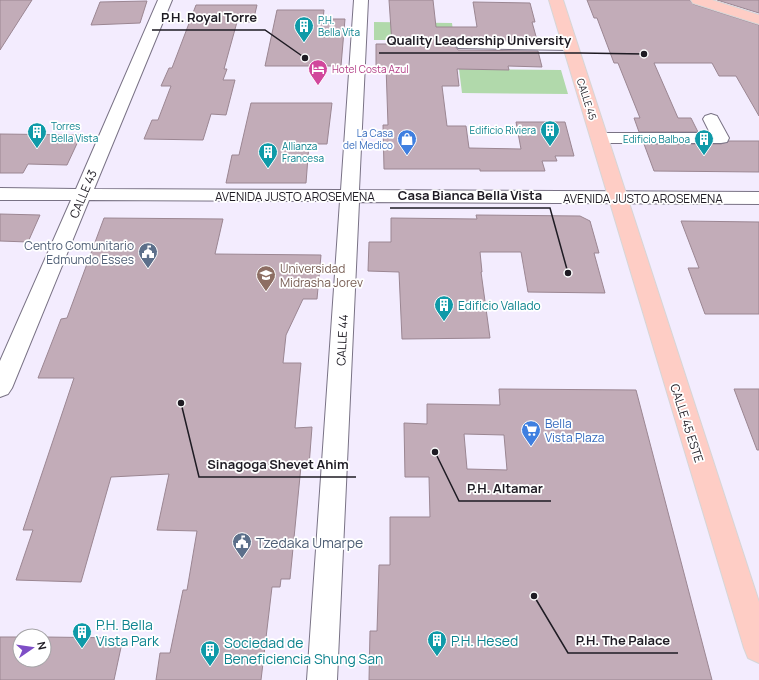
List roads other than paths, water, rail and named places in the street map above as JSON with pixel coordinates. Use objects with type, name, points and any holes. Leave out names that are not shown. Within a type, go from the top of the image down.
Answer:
[{"type":"main road","name":"CALLE 45","points":[[556,0],[618,198]]},
{"type":"main road","points":[[698,0],[759,20]]},
{"type":"main road","name":"CALLE 45 ESTE","points":[[618,198],[670,370],[759,648]]},
{"type":"street","name":"CALLE 43","points":[[0,388],[165,0]]},
{"type":"street","name":"CALLE 44","points":[[322,680],[351,197],[361,0]]},
{"type":"street","points":[[463,45],[570,46]]},
{"type":"street","points":[[600,138],[721,138],[711,119]]},
{"type":"street","name":"AVENIDA JUSTO AROSEMENA","points":[[0,194],[759,198]]},
{"type":"place","name":"P.H. Bella Vita","points":[[304,43]]},
{"type":"place","name":"Quality Leadership University","points":[[644,54]]},
{"type":"place","name":"P.H. Royal Torre","points":[[305,58]]},
{"type":"place","name":"Hotel Costa Azul","points":[[318,86]]},
{"type":"place","name":"Edificio Riviera","points":[[550,147]]},
{"type":"place","name":"Torres Bella Vista","points":[[37,149]]},
{"type":"place","name":"La Casa del Medico","points":[[407,156]]},
{"type":"place","name":"Edificio Balboa","points":[[704,156]]},
{"type":"place","name":"Allianza Francesa","points":[[268,169]]},
{"type":"place","name":"Centro Comunitario Edmundo Esses","points":[[148,269]]},
{"type":"place","name":"Casa Bianca Bella Vista","points":[[568,273]]},
{"type":"place","name":"Universidad Midrasha Jorev","points":[[266,292]]},
{"type":"place","name":"Edificio Vallado","points":[[444,322]]},
{"type":"place","name":"Sinagoga Shevet Ahim","points":[[181,403]]},
{"type":"place","name":"Bella Vista Plaza","points":[[531,447]]},
{"type":"place","name":"P.H. Altamar","points":[[435,452]]},
{"type":"place","name":"Tzedaka Umarpe","points":[[242,559]]},
{"type":"place","name":"P.H. The Palace","points":[[534,596]]},
{"type":"place","name":"P.H. Bella Vista Park","points":[[82,649]]},
{"type":"place","name":"P.H. Hesed","points":[[437,657]]},
{"type":"place","name":"Sociedad de Beneficiencia Shung San","points":[[210,667]]}]
